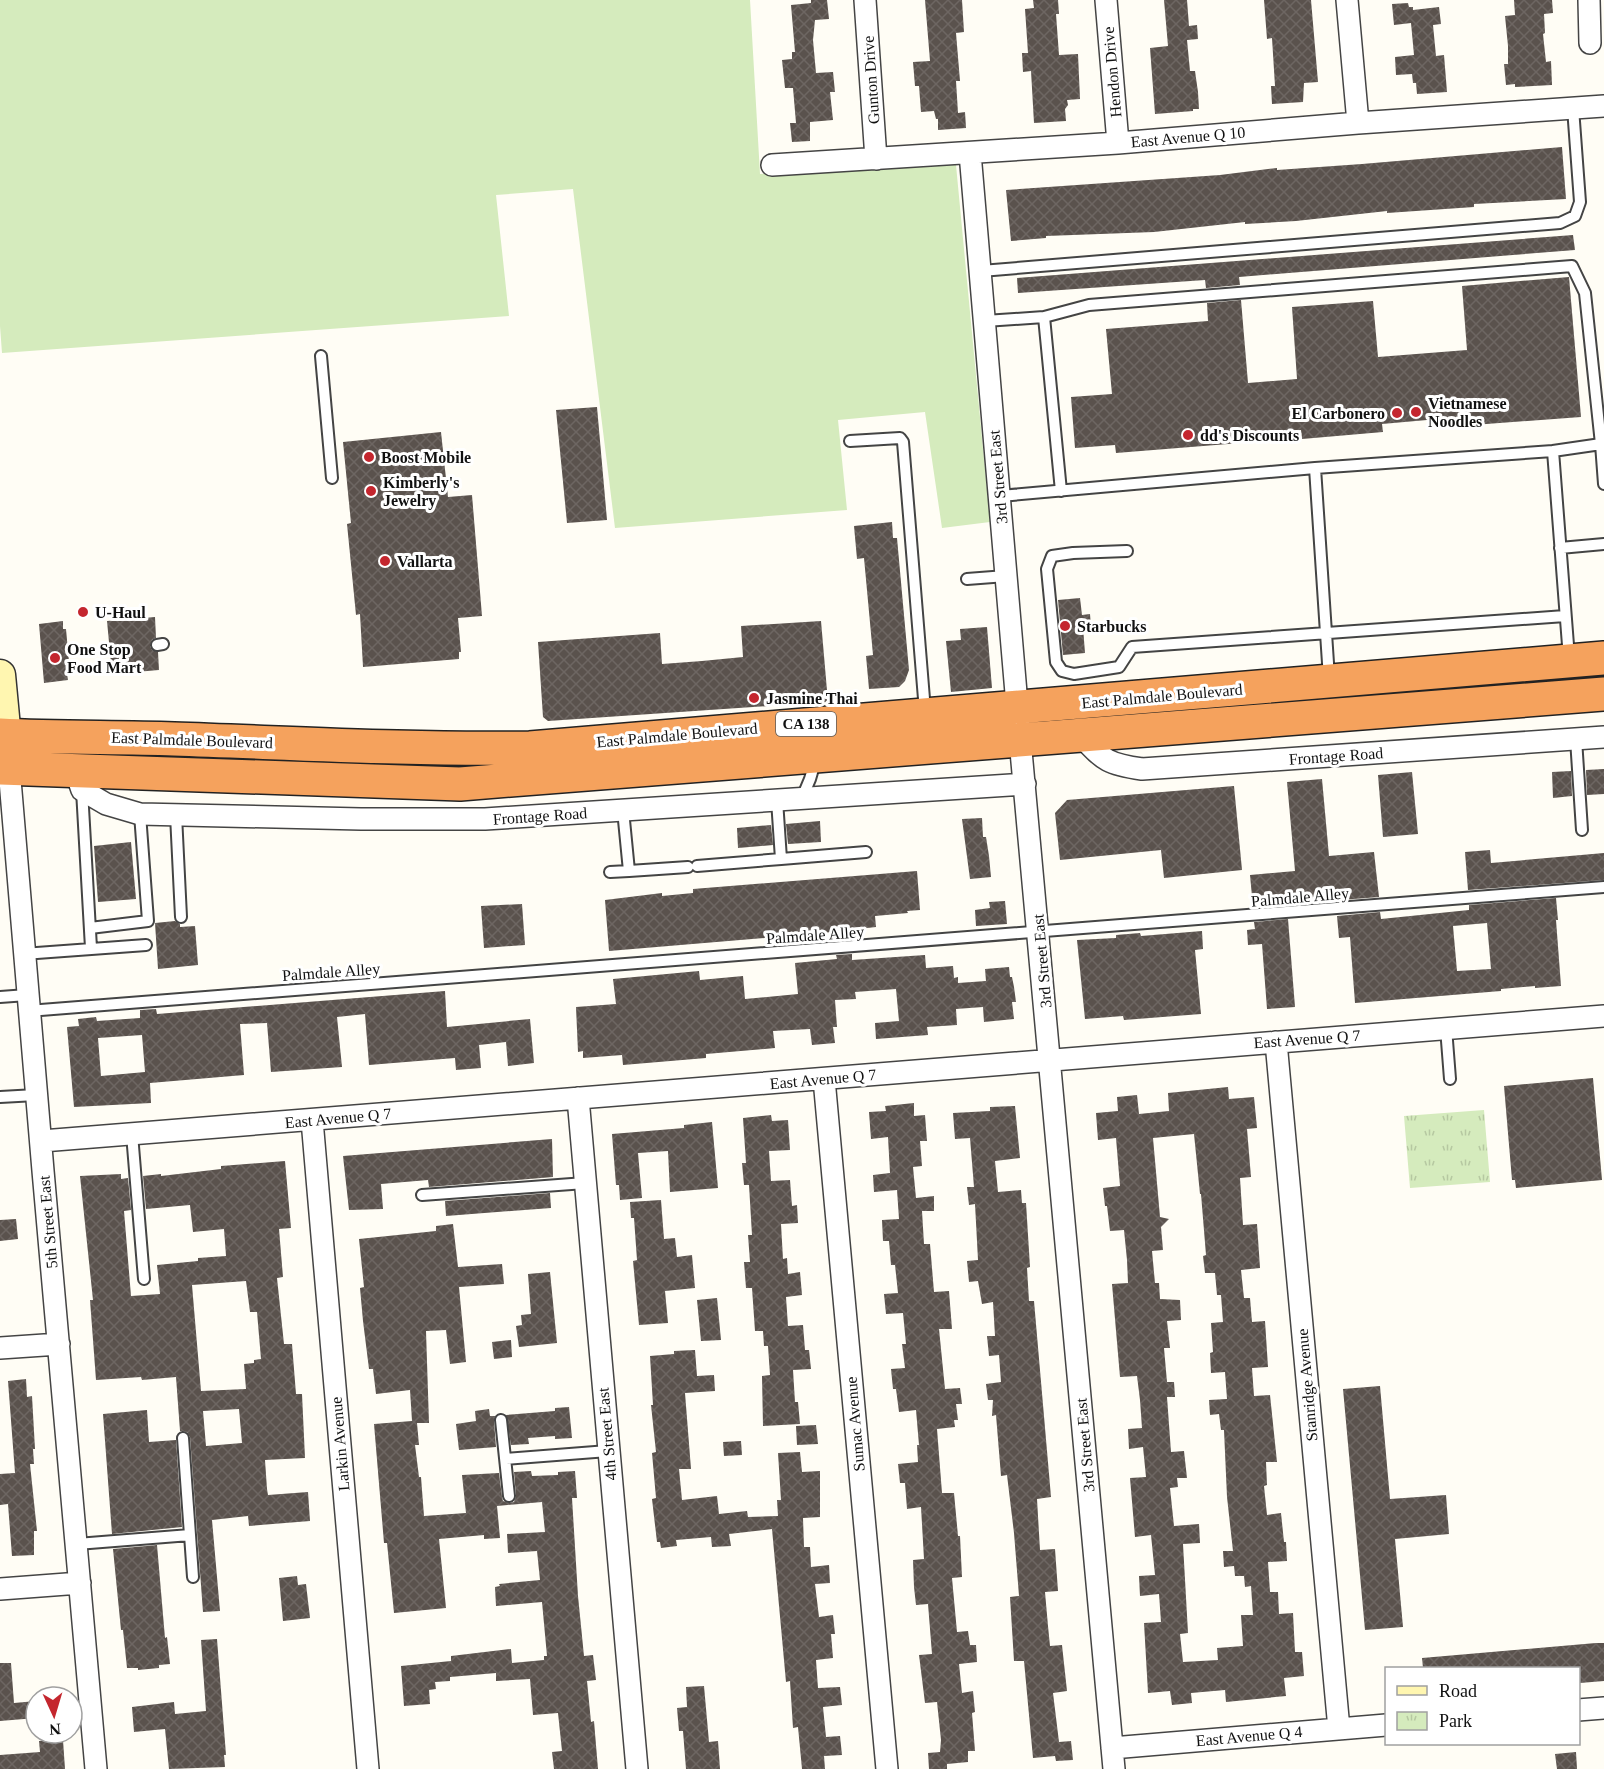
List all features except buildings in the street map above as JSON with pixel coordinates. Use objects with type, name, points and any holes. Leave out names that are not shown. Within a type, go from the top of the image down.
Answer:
[{"type":"highway","name":"East Palmdale Boulevard","points":[[3,735],[479,749],[530,748],[1604,658]]},
{"type":"highway","name":"East Palmdale Boulevard","points":[[5,768],[78,780],[460,784],[1604,694]]},
{"type":"street","name":"Gunton Drive","points":[[865,0],[876,159]]},
{"type":"street","name":"Hendon Drive","points":[[1106,0],[1118,143]]},
{"type":"street","points":[[1347,0],[1358,123]]},
{"type":"street","points":[[1589,0],[1590,43]]},
{"type":"street","name":"East Avenue Q 10","points":[[772,165],[1118,143],[1604,106]]},
{"type":"street","name":"3rd Street East","points":[[970,153],[1020,740],[1113,1759]]},
{"type":"street","name":"5th Street East","points":[[0,675],[5,768],[42,1142],[96,1769]]},
{"type":"street","name":"Frontage Road","points":[[1080,735],[1103,759],[1119,766],[1142,769],[1604,737]]},
{"type":"street","name":"Frontage Road","points":[[78,780],[106,804],[140,814],[361,819],[485,819],[1024,783]]},
{"type":"street","name":"East Avenue Q 7","points":[[42,1142],[1604,1016]]},
{"type":"street","name":"Stanridge Avenue","points":[[1276,1042],[1339,1729]]},
{"type":"street","name":"Sumac Avenue","points":[[824,1079],[887,1769]]},
{"type":"street","name":"4th Street East","points":[[578,1098],[637,1769]]},
{"type":"street","name":"Larkin Avenue","points":[[312,1120],[368,1769]]},
{"type":"street","points":[[0,1348],[59,1344]]},
{"type":"street","points":[[0,1589],[80,1583]]},
{"type":"street","points":[[1580,1710],[1604,1708]]},
{"type":"street","name":"East Avenue Q 4","points":[[1113,1759],[1339,1729],[1385,1725]]},
{"type":"lane","points":[[981,271],[1560,223],[1575,216],[1580,202],[1574,108]]},
{"type":"lane","points":[[985,321],[1044,317],[1089,305],[1572,266],[1585,293],[1604,484]]},
{"type":"lane","points":[[1044,317],[1061,490]]},
{"type":"lane","points":[[321,356],[332,478]]},
{"type":"lane","points":[[850,441],[900,438],[903,442],[925,714]]},
{"type":"lane","points":[[1000,496],[1315,468],[1552,451],[1601,444]]},
{"type":"lane","points":[[1552,451],[1569,662]]},
{"type":"lane","points":[[1315,468],[1329,682]]},
{"type":"lane","points":[[1560,548],[1604,544]]},
{"type":"lane","points":[[1127,550],[1052,556],[1047,569],[1056,662],[1062,671],[1074,674],[1119,667],[1132,647],[1565,616]]},
{"type":"lane","points":[[967,579],[1006,576]]},
{"type":"lane","points":[[1576,739],[1582,830]]},
{"type":"lane","points":[[802,798],[816,755]]},
{"type":"lane","points":[[78,780],[91,948]]},
{"type":"lane","points":[[777,800],[781,859]]},
{"type":"lane","points":[[623,810],[629,871]]},
{"type":"lane","points":[[90,928],[148,921],[140,814]]},
{"type":"lane","points":[[176,815],[181,917]]},
{"type":"lane","points":[[610,872],[866,852]]},
{"type":"lane","name":"Palmdale Alley","points":[[0,998],[28,1003],[1039,932],[1604,888]]},
{"type":"lane","points":[[23,954],[146,945]]},
{"type":"lane","points":[[1446,1028],[1450,1079]]},
{"type":"lane","points":[[0,1098],[36,1095]]},
{"type":"lane","points":[[132,1134],[144,1279]]},
{"type":"lane","points":[[422,1196],[585,1184]]},
{"type":"lane","points":[[501,1420],[509,1496]]},
{"type":"lane","points":[[183,1438],[193,1577]]},
{"type":"lane","points":[[506,1459],[608,1451]]},
{"type":"lane","points":[[77,1544],[190,1535]]},
{"type":"green space","points":[[0,0],[750,0],[760,174],[956,165],[990,522],[942,528],[925,412],[838,420],[847,510],[615,528],[573,189],[496,195],[509,316],[2,353],[0,326]]},
{"type":"green space","points":[[1484,1110],[1490,1182],[1410,1188],[1404,1116]]},
{"type":"place","name":"Vietnamese Noodles","points":[[1416,412]]},
{"type":"place","name":"El Carbonero","points":[[1397,413]]},
{"type":"place","name":"dd's Discounts","points":[[1188,435]]},
{"type":"place","name":"Boost Mobile","points":[[369,457]]},
{"type":"place","name":"Kimberly's Jewelry","points":[[371,491]]},
{"type":"place","name":"Vallarta","points":[[385,561]]},
{"type":"place","name":"U-Haul","points":[[83,612]]},
{"type":"place","name":"Starbucks","points":[[1065,626]]},
{"type":"place","name":"One Stop Food Mart","points":[[55,658]]},
{"type":"place","name":"Jasmine Thai","points":[[754,698]]}]
